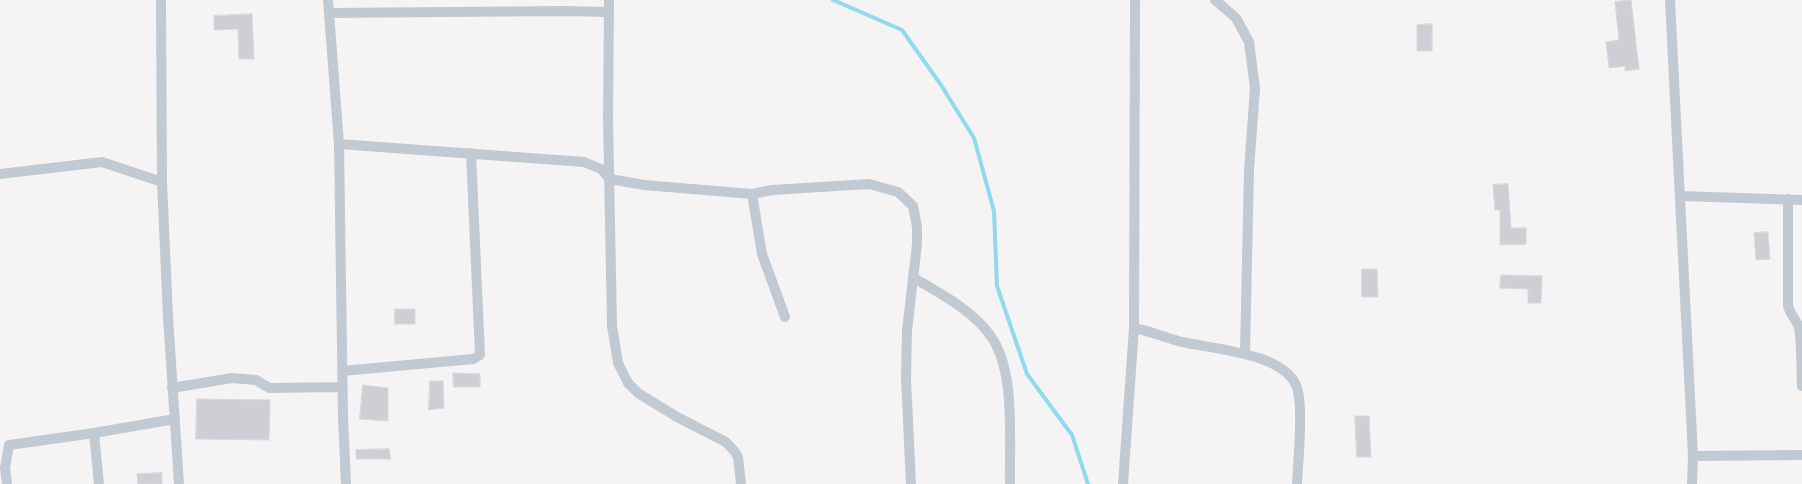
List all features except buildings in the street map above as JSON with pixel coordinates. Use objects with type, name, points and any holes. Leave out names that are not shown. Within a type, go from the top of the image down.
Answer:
[{"type":"street","points":[[161,0],[162,182],[172,388],[179,484]]},
{"type":"street","points":[[328,0],[339,144],[342,387],[346,484]]},
{"type":"street","points":[[609,0],[612,326],[617,355],[621,369],[630,387],[677,417],[726,442],[736,452],[741,484]]},
{"type":"street","points":[[1123,484],[1134,328],[1135,0]]},
{"type":"street","points":[[1215,0],[1236,18],[1249,42],[1255,88],[1249,170],[1245,353]]},
{"type":"street","points":[[1670,0],[1693,456],[1692,484]]},
{"type":"street","points":[[329,13],[565,10],[608,12]]},
{"type":"street","points":[[339,144],[584,162],[601,169],[610,179],[644,185],[752,194],[772,190],[869,184],[898,192],[913,206],[916,215],[917,244],[907,331],[906,379],[910,484]]},
{"type":"street","points":[[342,371],[473,359],[480,355],[471,153]]},
{"type":"street","points":[[0,174],[102,162],[162,182]]},
{"type":"street","points":[[752,194],[762,254],[785,317]]},
{"type":"street","points":[[1680,196],[1802,200]]},
{"type":"street","points":[[1788,200],[1788,306],[1789,313],[1798,324],[1802,337],[1802,386]]},
{"type":"street","points":[[914,278],[940,293],[975,319],[992,338],[999,352],[1006,369],[1009,398],[1010,484]]},
{"type":"street","points":[[1134,328],[1188,343],[1245,353],[1282,368],[1296,384],[1300,404],[1297,484]]},
{"type":"street","points":[[172,388],[232,378],[256,380],[269,388],[342,387]]},
{"type":"street","points":[[7,484],[3,468],[9,445],[175,419]]},
{"type":"street","points":[[94,433],[99,484]]},
{"type":"street","points":[[1693,456],[1802,455]]},
{"type":"waterway","points":[[833,0],[902,30],[941,85],[974,138],[994,211],[997,286],[1027,374],[1072,435],[1088,484]]}]
